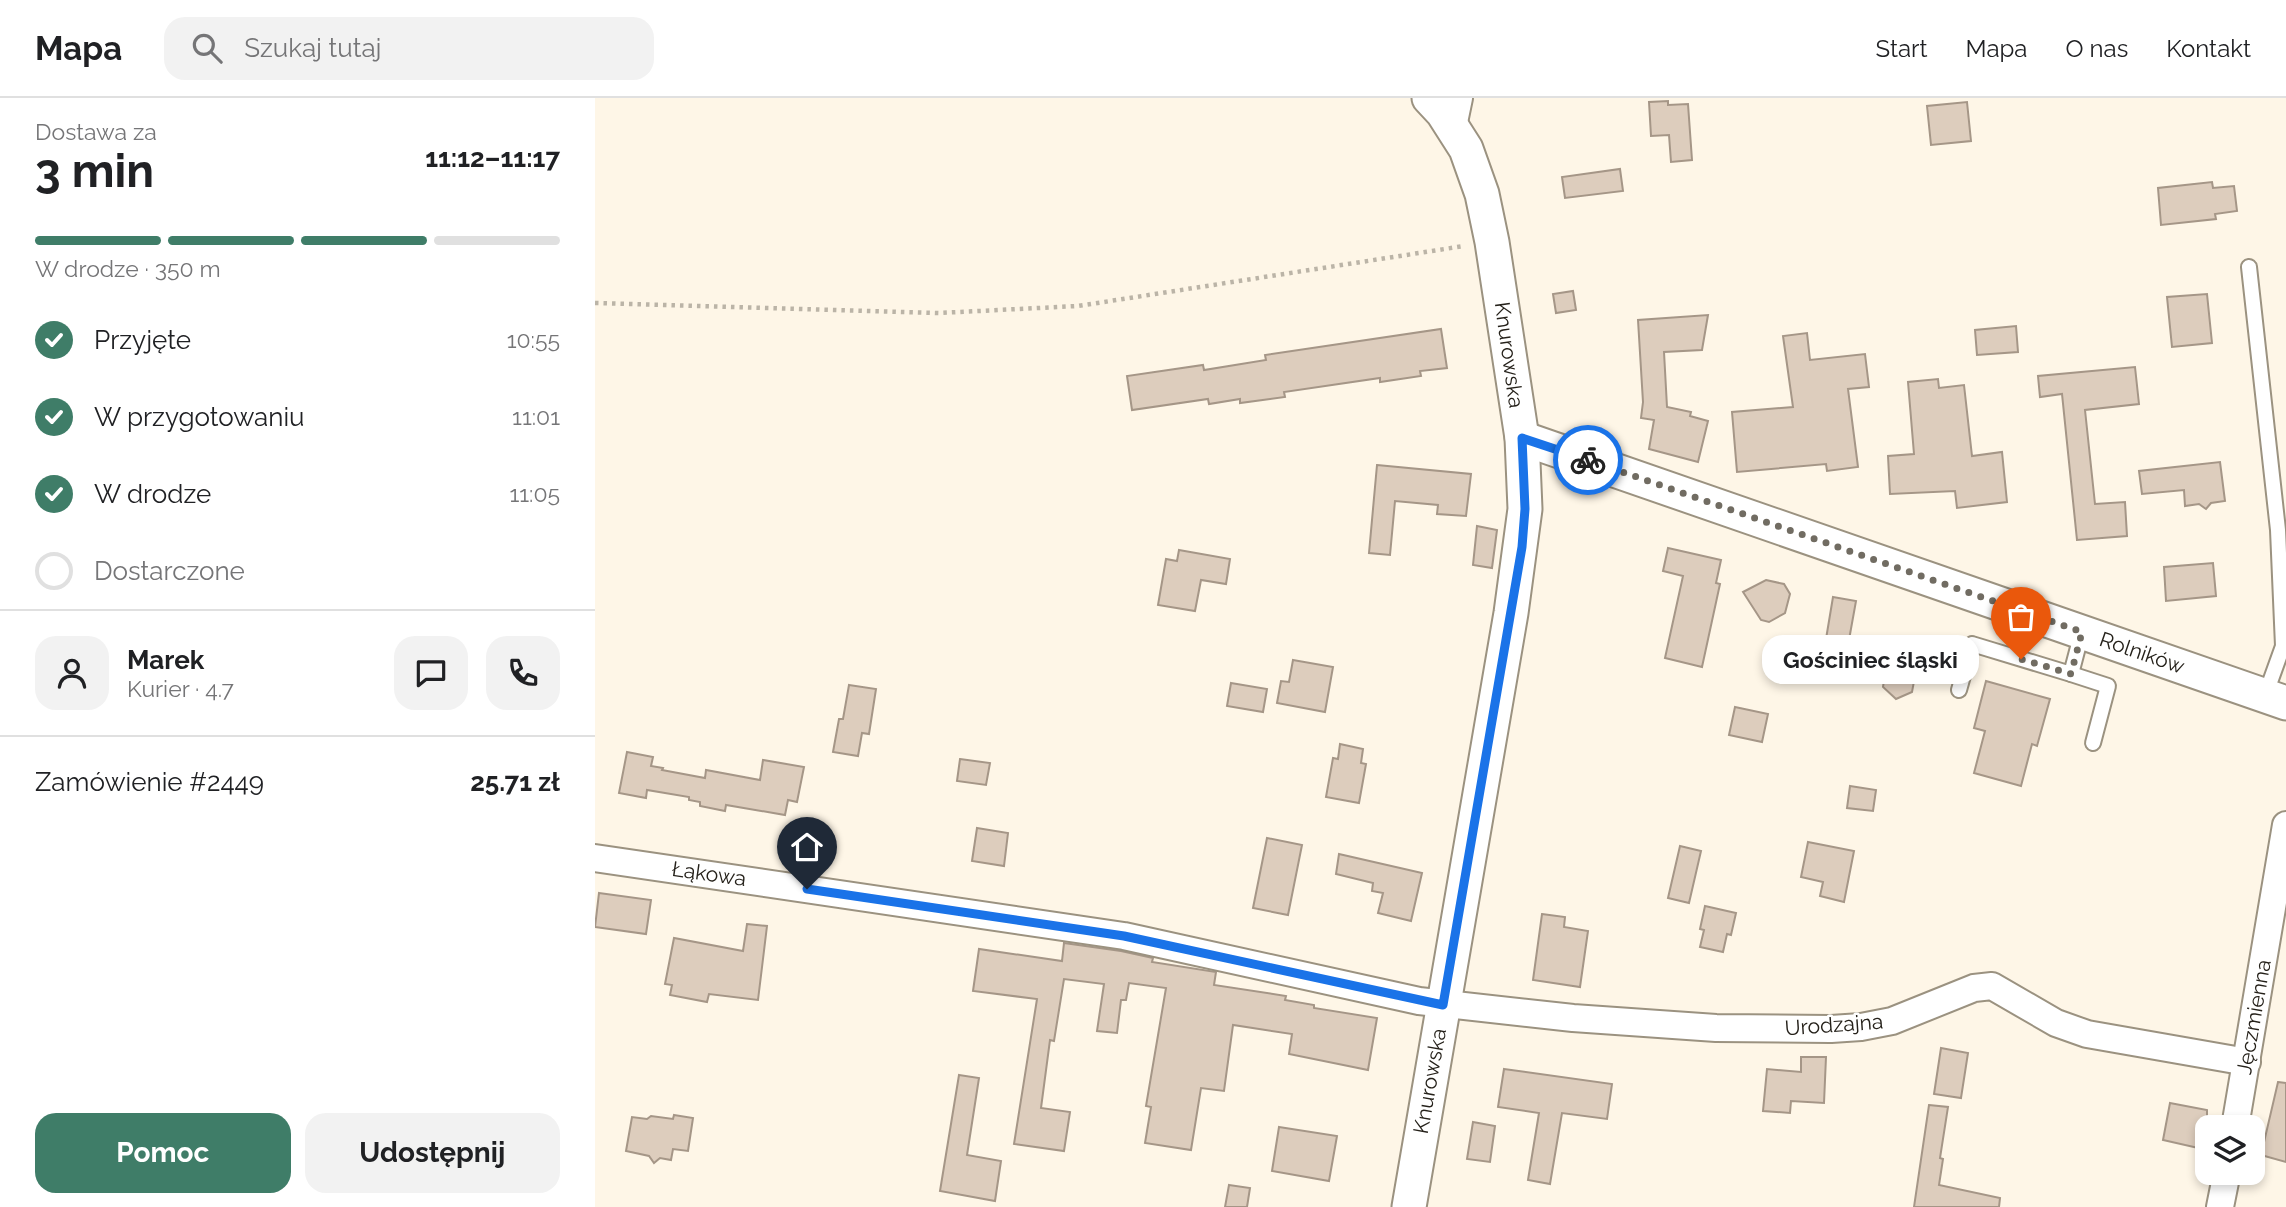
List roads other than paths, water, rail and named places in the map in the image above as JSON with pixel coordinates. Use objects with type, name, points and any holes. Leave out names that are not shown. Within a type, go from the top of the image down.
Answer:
[{"type":"street","name":"Knurowska","points":[[1409,1207],[1522,547],[1525,491],[1522,438],[1492,242],[1475,170],[1456,112],[1429,98]]},
{"type":"street","name":"Rolników","points":[[1522,438],[2275,699]]},
{"type":"street","name":"Jęczmienna","points":[[2237,1115],[2286,825]]},
{"type":"street","name":"Łąkowa","points":[[595,858],[1124,936],[1443,1005]]},
{"type":"street","name":"Urodzajna","points":[[1443,1005],[1716,1028],[1831,1029],[1892,1021],[1974,988],[1992,986],[2038,1014],[2087,1034],[2247,1062]]},
{"type":"street","points":[[2220,1207],[2224,1185]]},
{"type":"lane","points":[[2249,267],[2278,530],[2283,646],[2275,699]]},
{"type":"lane","points":[[2071,674],[2082,632]]},
{"type":"lane","points":[[1959,690],[1972,644],[2108,686],[2093,743]]},
{"type":"place","name":"Gościniec śląski","points":[[2021,659]]}]
